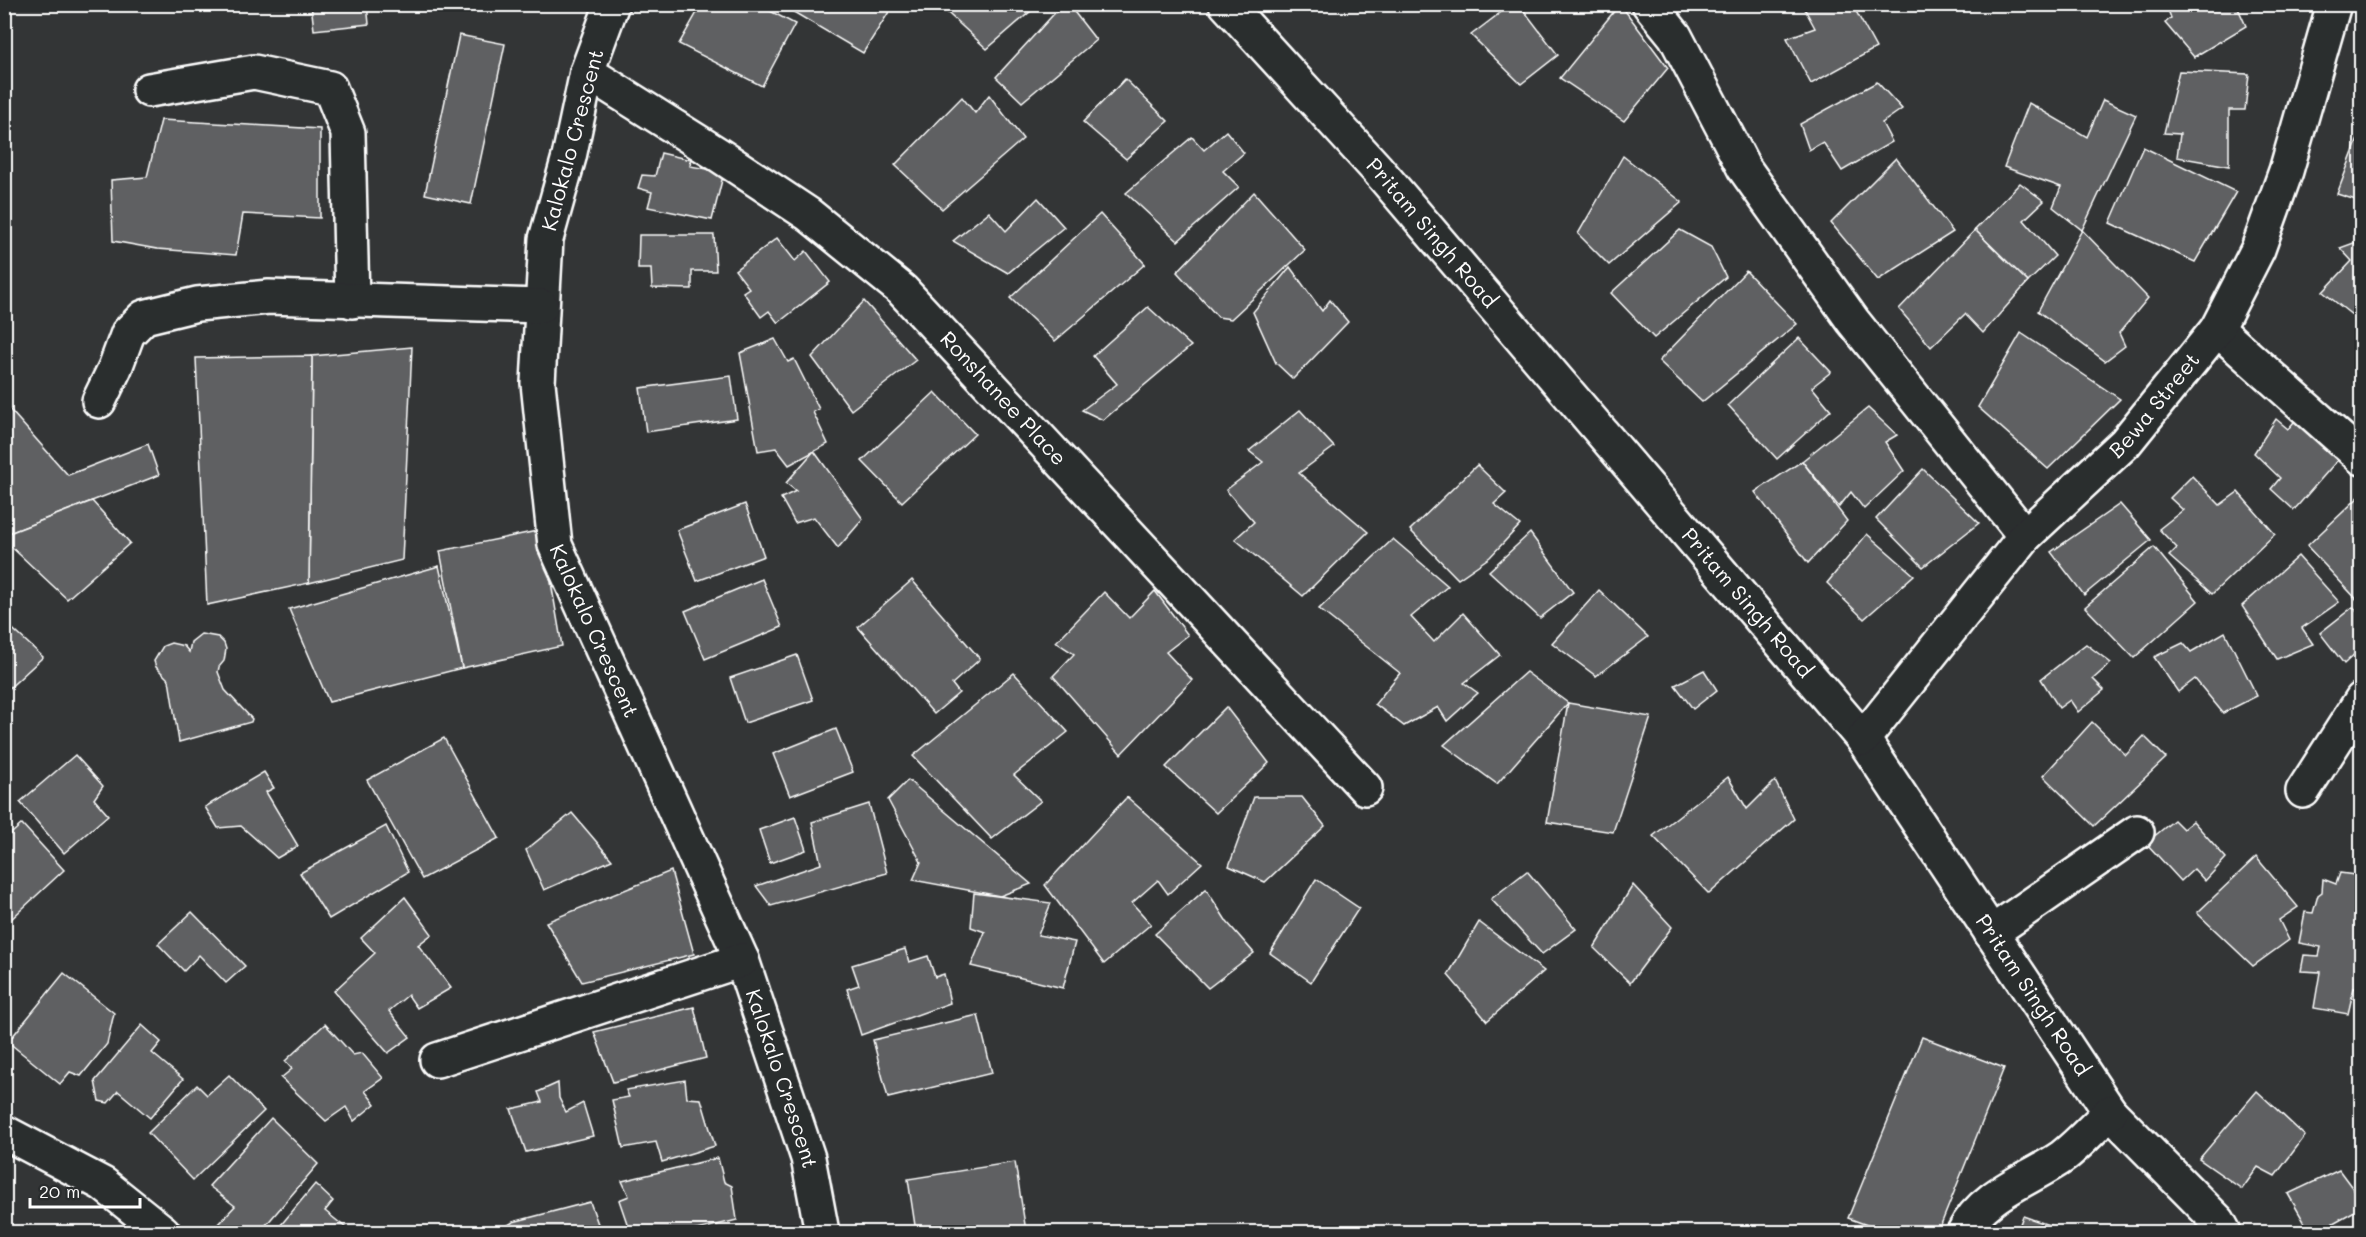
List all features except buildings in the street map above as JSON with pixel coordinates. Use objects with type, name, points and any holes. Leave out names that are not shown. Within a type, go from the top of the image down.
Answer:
[{"type":"street","name":"Kalokalo Crescent","points":[[612,4],[587,72],[569,157],[546,240],[538,383],[555,545],[742,960],[808,1158],[822,1233]]},
{"type":"street","name":"Pritam Singh Road","points":[[1226,4],[1377,169],[1863,739],[2110,1112],[2218,1221],[2224,1233]]},
{"type":"street","points":[[1649,4],[1675,36],[1744,168],[1853,321],[2025,536]]},
{"type":"street","name":"Bewa Street","points":[[1863,739],[2025,536],[2125,443],[2217,329],[2258,249],[2286,171],[2334,4]]},
{"type":"street","points":[[149,90],[254,72],[330,88],[348,133],[352,301]]},
{"type":"street","name":"Ronshanee Place","points":[[587,72],[719,154],[808,214],[902,290],[1365,788]]},
{"type":"street","points":[[99,401],[128,333],[144,317],[197,304],[269,297],[541,306]]},
{"type":"street","points":[[2217,329],[2361,458]]},
{"type":"street","points":[[2303,791],[2361,699]]},
{"type":"street","points":[[1991,933],[2137,832]]},
{"type":"street","points":[[436,1060],[742,960]]},
{"type":"street","points":[[1964,1233],[1970,1219],[2011,1186],[2062,1156],[2110,1112]]},
{"type":"street","points":[[4,1132],[103,1184],[164,1233]]}]
